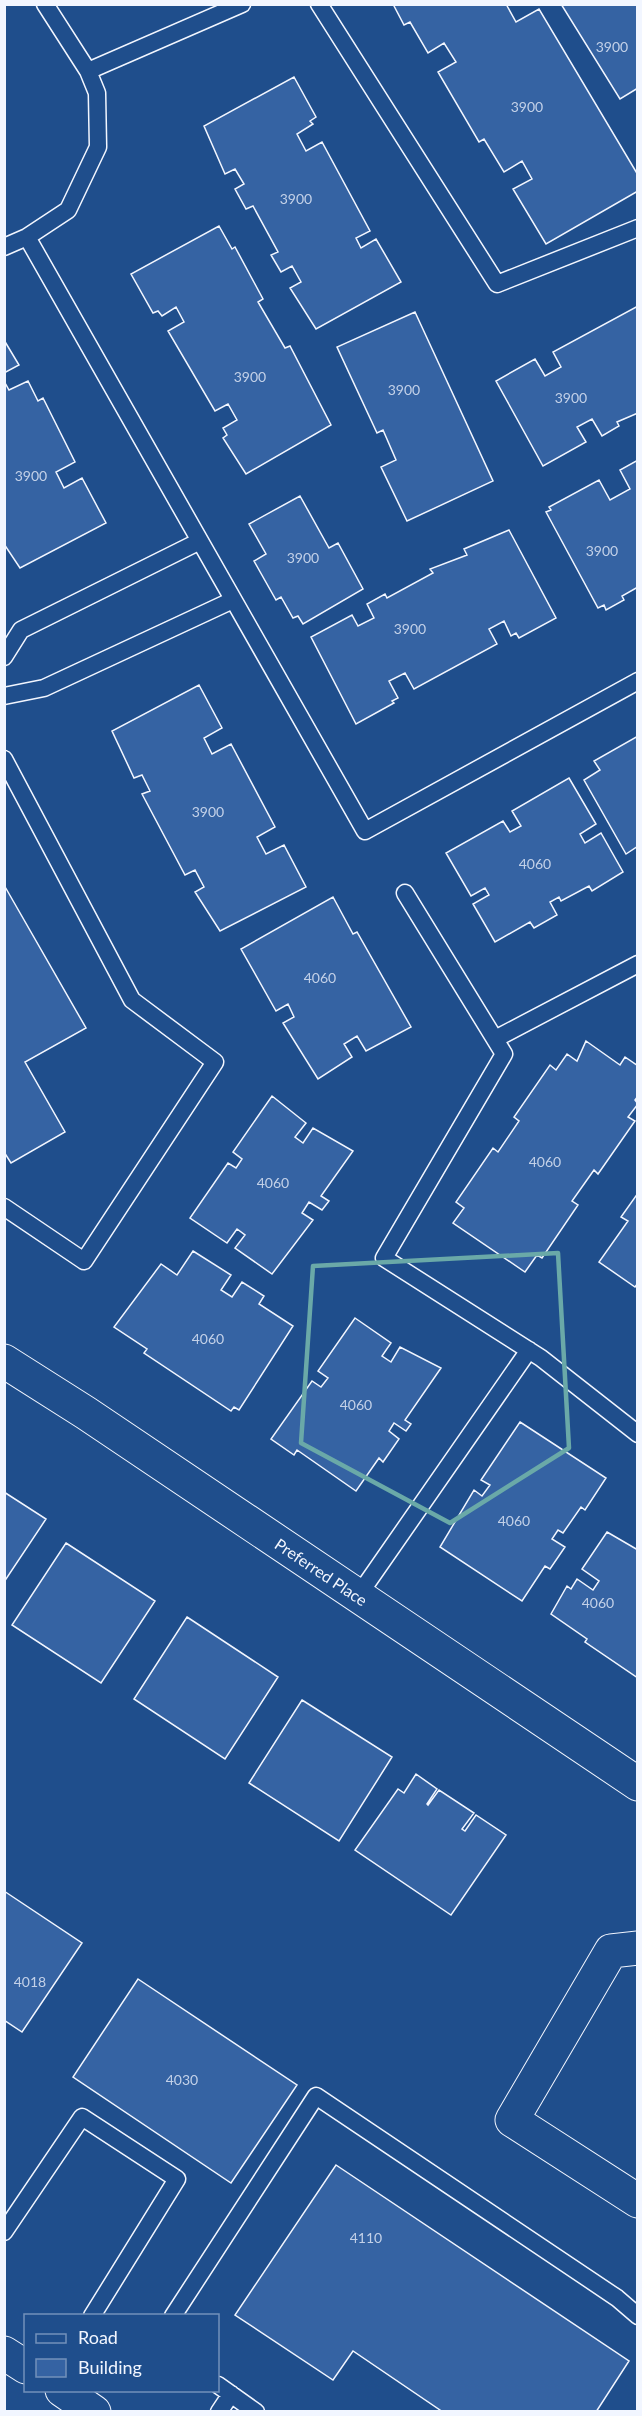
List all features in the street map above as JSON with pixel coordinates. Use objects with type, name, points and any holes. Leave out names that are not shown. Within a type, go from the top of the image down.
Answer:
[{"type":"street","name":"Preferred Place","points":[[4,1361],[86,1413],[638,1784]]},
{"type":"street","points":[[638,1948],[611,1950],[512,2120],[638,2201]]},
{"type":"street","points":[[4,2353],[24,2366]]},
{"type":"street","points":[[64,2392],[94,2412]]},
{"type":"lane","points":[[4,247],[27,237],[68,210],[98,147],[97,93],[88,71],[45,4]]},
{"type":"lane","points":[[88,71],[242,4]]},
{"type":"lane","points":[[319,4],[497,284],[638,228]]},
{"type":"lane","points":[[27,237],[365,831],[638,681]]},
{"type":"lane","points":[[4,657],[21,630],[200,541]]},
{"type":"lane","points":[[4,696],[44,688],[233,600]]},
{"type":"lane","points":[[4,759],[132,1000],[215,1062],[84,1262],[4,1207]]},
{"type":"lane","points":[[405,893],[504,1054],[384,1258],[529,1350],[638,1434]]},
{"type":"lane","points":[[495,1039],[638,964]]},
{"type":"lane","points":[[358,1596],[529,1350]]},
{"type":"lane","points":[[174,2314],[316,2096],[617,2298],[638,2316]]},
{"type":"lane","points":[[4,2232],[82,2117],[177,2179],[93,2314]]},
{"type":"lane","points":[[219,2412],[224,2390],[256,2412]]},
{"type":"highlighted area","points":[[558,1253],[569,1448],[450,1523],[301,1443],[313,1266]]},
{"type":"building","points":[[393,4],[506,4],[516,22],[539,9],[638,175],[638,191],[546,244],[513,189],[532,179],[522,161],[504,172],[484,139],[479,142],[438,72],[456,62],[444,43],[428,53],[410,22],[404,25]]},
{"type":"building","points":[[561,4],[638,4],[638,88],[620,99]]},
{"type":"building","points":[[294,77],[316,117],[310,121],[313,124],[297,134],[306,151],[322,142],[370,231],[356,238],[361,248],[376,239],[401,282],[316,329],[290,288],[301,282],[292,266],[281,272],[271,255],[278,252],[253,206],[246,209],[235,189],[244,184],[235,169],[225,174],[204,126]]},
{"type":"building","points":[[219,226],[232,249],[235,247],[263,299],[258,302],[285,348],[290,346],[331,425],[246,474],[223,438],[227,435],[223,428],[237,420],[228,404],[215,411],[168,331],[184,322],[176,307],[162,316],[158,311],[153,313],[131,274]]},
{"type":"building","points":[[638,306],[638,413],[617,422],[619,426],[602,436],[592,419],[577,427],[586,442],[543,466],[496,381],[535,359],[545,376],[561,367],[553,352]]},
{"type":"building","points":[[415,312],[493,481],[407,521],[381,467],[396,460],[383,430],[377,433],[337,347]]},
{"type":"building","points":[[4,340],[19,365],[4,373]]},
{"type":"building","points":[[4,381],[9,390],[28,381],[38,401],[43,398],[75,462],[56,472],[64,488],[82,478],[106,523],[20,568],[4,544]]},
{"type":"building","points":[[638,460],[638,587],[622,596],[624,600],[606,610],[604,605],[598,608],[546,512],[551,510],[549,507],[599,480],[610,500],[630,489],[620,470]]},
{"type":"building","points":[[300,496],[329,548],[338,543],[363,589],[303,624],[298,616],[293,618],[281,597],[276,600],[254,561],[266,554],[249,524]]},
{"type":"building","points":[[509,530],[556,618],[519,638],[516,633],[511,636],[504,621],[489,629],[497,644],[414,689],[405,673],[389,681],[398,698],[392,701],[394,703],[356,724],[311,637],[352,615],[358,626],[374,618],[367,604],[385,594],[387,598],[433,573],[430,569],[467,555],[464,549]]},
{"type":"building","points":[[199,685],[222,728],[204,738],[212,754],[231,744],[275,827],[257,837],[266,854],[284,845],[306,887],[220,931],[195,892],[204,887],[195,870],[185,875],[142,794],[150,791],[142,775],[134,778],[112,731]]},
{"type":"building","points":[[638,736],[638,846],[626,854],[584,780],[600,770],[594,761]]},
{"type":"building","points":[[569,778],[596,824],[580,834],[585,843],[601,833],[623,872],[592,891],[589,886],[561,901],[559,897],[550,902],[557,915],[534,928],[530,922],[495,942],[473,904],[489,895],[485,888],[471,896],[446,853],[503,821],[510,832],[521,826],[512,811]]},
{"type":"building","points":[[4,885],[86,1028],[25,1062],[65,1132],[11,1163],[4,1152]]},
{"type":"building","points":[[333,897],[353,934],[357,932],[411,1027],[366,1051],[357,1036],[344,1044],[352,1057],[318,1079],[283,1023],[294,1017],[288,1004],[276,1011],[241,949]]},
{"type":"building","points":[[586,1041],[620,1065],[625,1057],[638,1066],[638,1096],[635,1100],[638,1104],[628,1117],[635,1121],[598,1174],[594,1170],[572,1201],[578,1205],[542,1258],[537,1255],[525,1272],[453,1223],[464,1208],[456,1202],[493,1148],[498,1152],[519,1121],[514,1117],[550,1065],[556,1070],[567,1054],[577,1061]]},
{"type":"building","points":[[272,1096],[306,1123],[295,1137],[303,1143],[313,1128],[353,1151],[321,1196],[329,1201],[322,1210],[309,1202],[302,1213],[313,1220],[272,1274],[235,1248],[245,1235],[237,1229],[227,1243],[190,1218],[228,1163],[236,1168],[242,1159],[233,1152]]},
{"type":"building","points":[[638,1193],[638,1283],[635,1287],[599,1262],[628,1221],[621,1217]]},
{"type":"building","points":[[193,1251],[231,1275],[221,1290],[232,1297],[242,1282],[264,1296],[259,1304],[293,1326],[239,1410],[234,1407],[231,1411],[144,1353],[147,1349],[114,1327],[161,1264],[177,1275]]},
{"type":"building","points":[[355,1318],[391,1343],[382,1356],[391,1362],[400,1347],[441,1368],[405,1420],[411,1424],[406,1431],[394,1423],[389,1431],[399,1439],[383,1462],[379,1458],[356,1491],[297,1450],[294,1455],[271,1439],[312,1381],[321,1387],[328,1378],[318,1371]]},
{"type":"building","points":[[520,1422],[606,1478],[585,1510],[581,1507],[563,1533],[558,1530],[552,1539],[565,1547],[550,1569],[545,1566],[522,1601],[440,1547],[474,1490],[482,1496],[490,1485],[481,1480]]},
{"type":"building","points":[[4,1492],[46,1519],[4,1582]]},
{"type":"building","points":[[607,1532],[638,1550],[638,1678],[585,1642],[587,1639],[551,1614],[567,1586],[571,1589],[577,1579],[593,1590],[599,1581],[582,1569]]},
{"type":"building","points":[[66,1543],[155,1601],[101,1683],[12,1625]]},
{"type":"building","points":[[187,1617],[278,1677],[225,1759],[134,1699]]},
{"type":"building","points":[[302,1700],[392,1757],[339,1841],[249,1783]]},
{"type":"building","points":[[416,1774],[437,1789],[428,1805],[439,1790],[474,1813],[462,1829],[465,1831],[476,1815],[506,1835],[451,1915],[355,1850],[398,1789],[404,1793]]},
{"type":"building","points":[[4,1891],[82,1943],[22,2032],[4,2020]]},
{"type":"building","points":[[138,1979],[297,2085],[231,2183],[73,2077]]},
{"type":"building","points":[[336,2165],[629,2361],[596,2412],[443,2412],[353,2351],[333,2380],[235,2315]]}]
